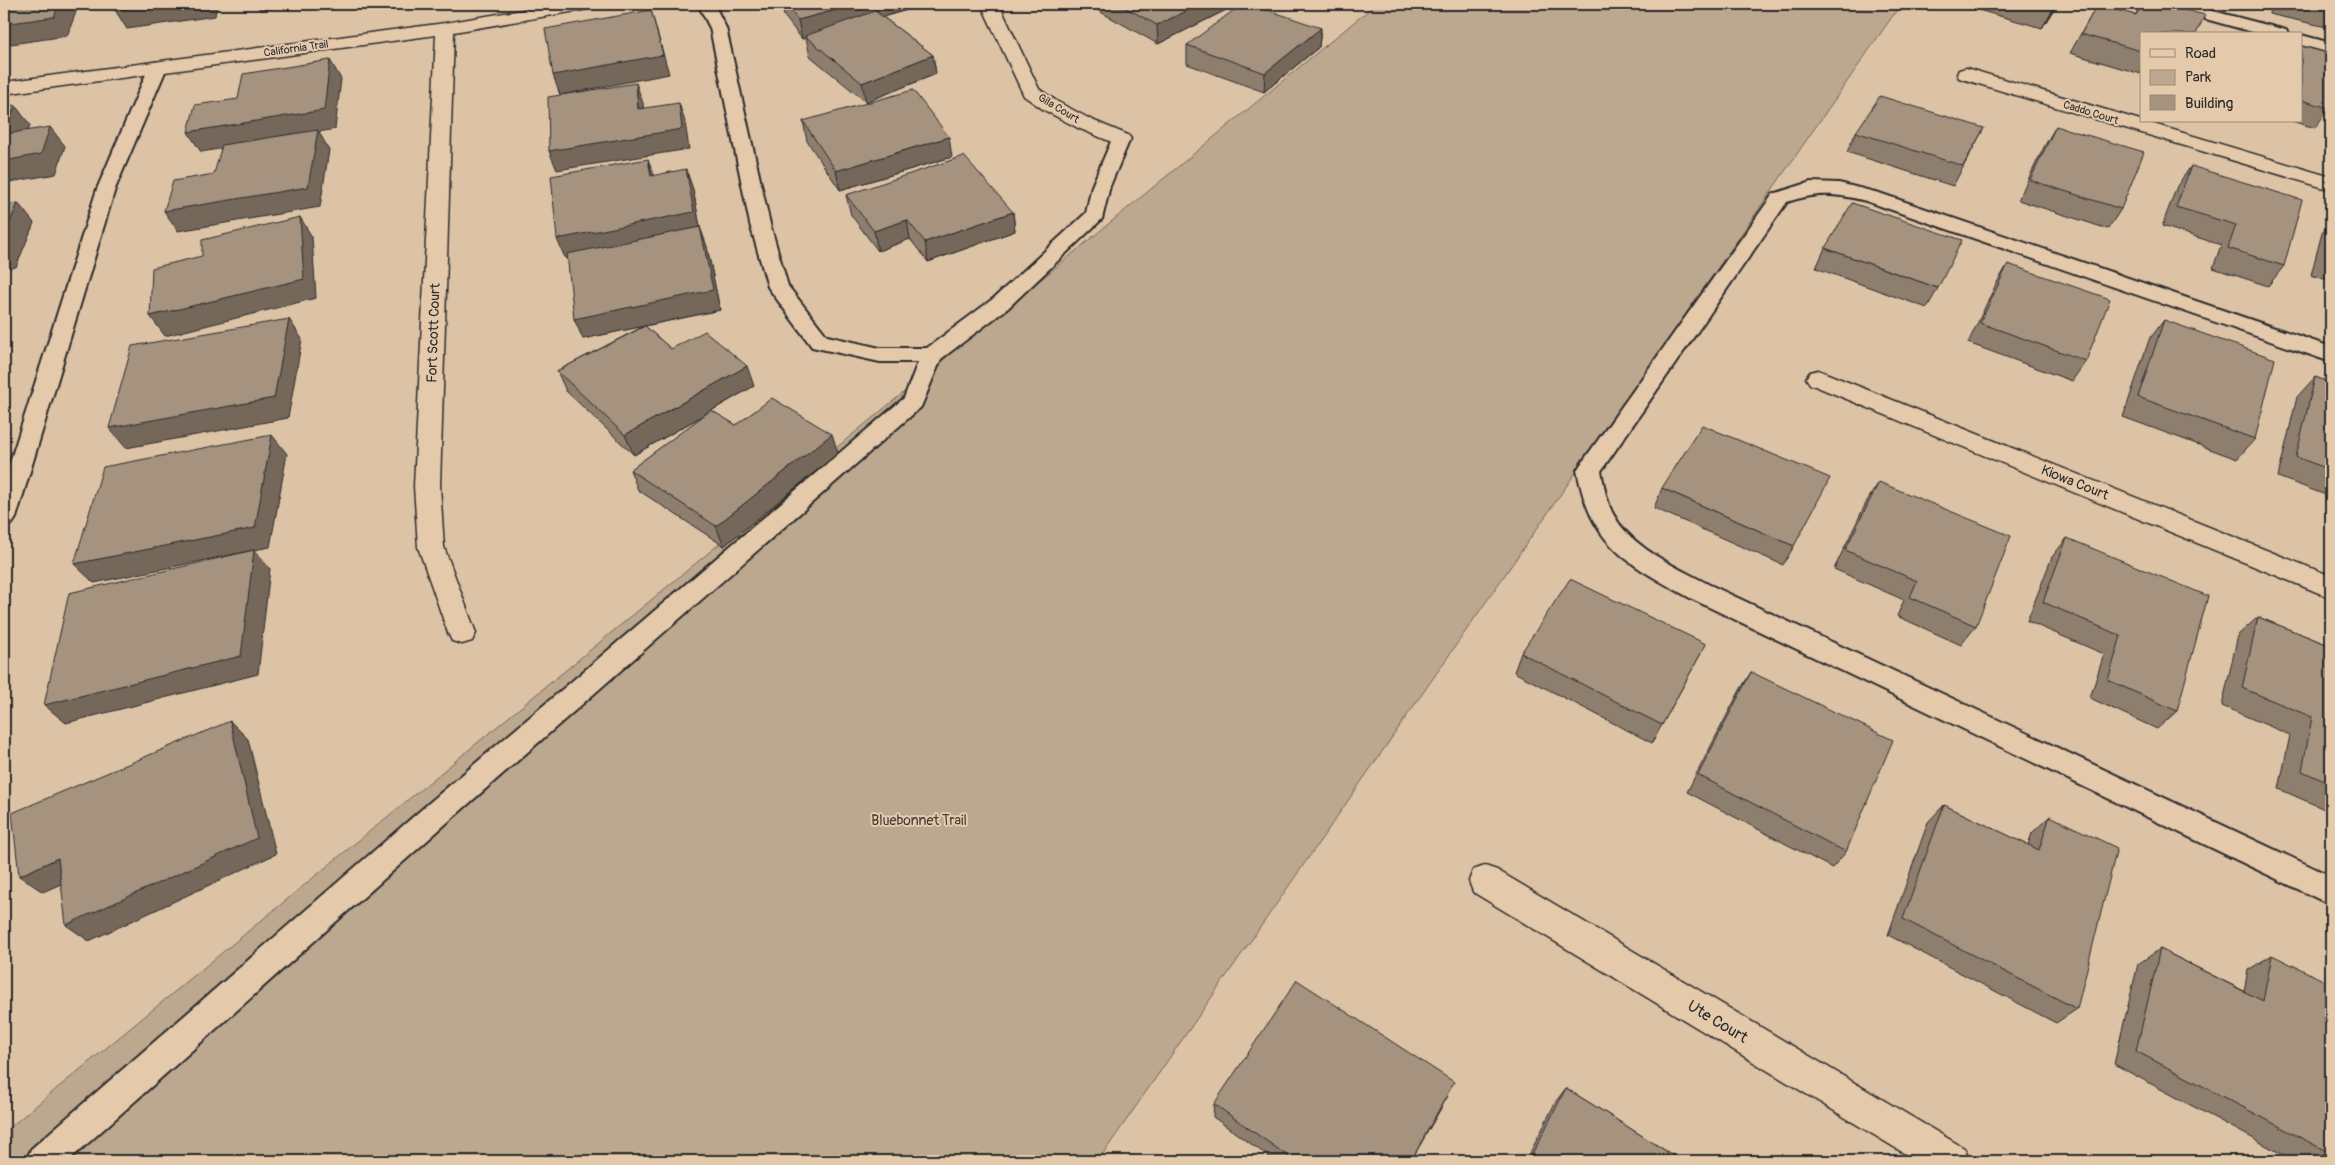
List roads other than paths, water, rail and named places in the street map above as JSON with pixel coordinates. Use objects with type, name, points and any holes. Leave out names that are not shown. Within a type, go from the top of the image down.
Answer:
[{"type":"street","name":"California Trail","points":[[4,88],[445,28],[588,4]]},
{"type":"street","name":"Gila Court","points":[[990,4],[1031,92],[1051,106],[1077,120],[1121,138]]},
{"type":"street","name":"Fort Scott Court","points":[[445,28],[427,486],[431,547],[462,633]]},
{"type":"street","name":"Caddo Court","points":[[1966,74],[2331,184]]},
{"type":"street","name":"Kiowa Court","points":[[1818,378],[2331,587]]},
{"type":"street","name":"Ute Court","points":[[1485,881],[1951,1161]]},
{"type":"lane","points":[[706,4],[718,28],[760,224],[778,288],[820,342],[880,355],[932,355]]},
{"type":"lane","points":[[2168,4],[2273,32]]},
{"type":"lane","points":[[2302,40],[2331,48]]},
{"type":"lane","points":[[4,518],[106,189],[158,67]]},
{"type":"lane","points":[[43,1161],[447,806],[914,402],[932,355],[1001,303],[1094,215],[1101,186],[1121,138]]},
{"type":"lane","points":[[2331,355],[1872,197],[1839,189],[1811,188],[1780,198],[1589,470],[1592,495],[1607,527],[1638,558],[1698,591],[2331,891]]},
{"type":"park label","name":"Bluebonnet Trail","points":[[919,820]]}]
